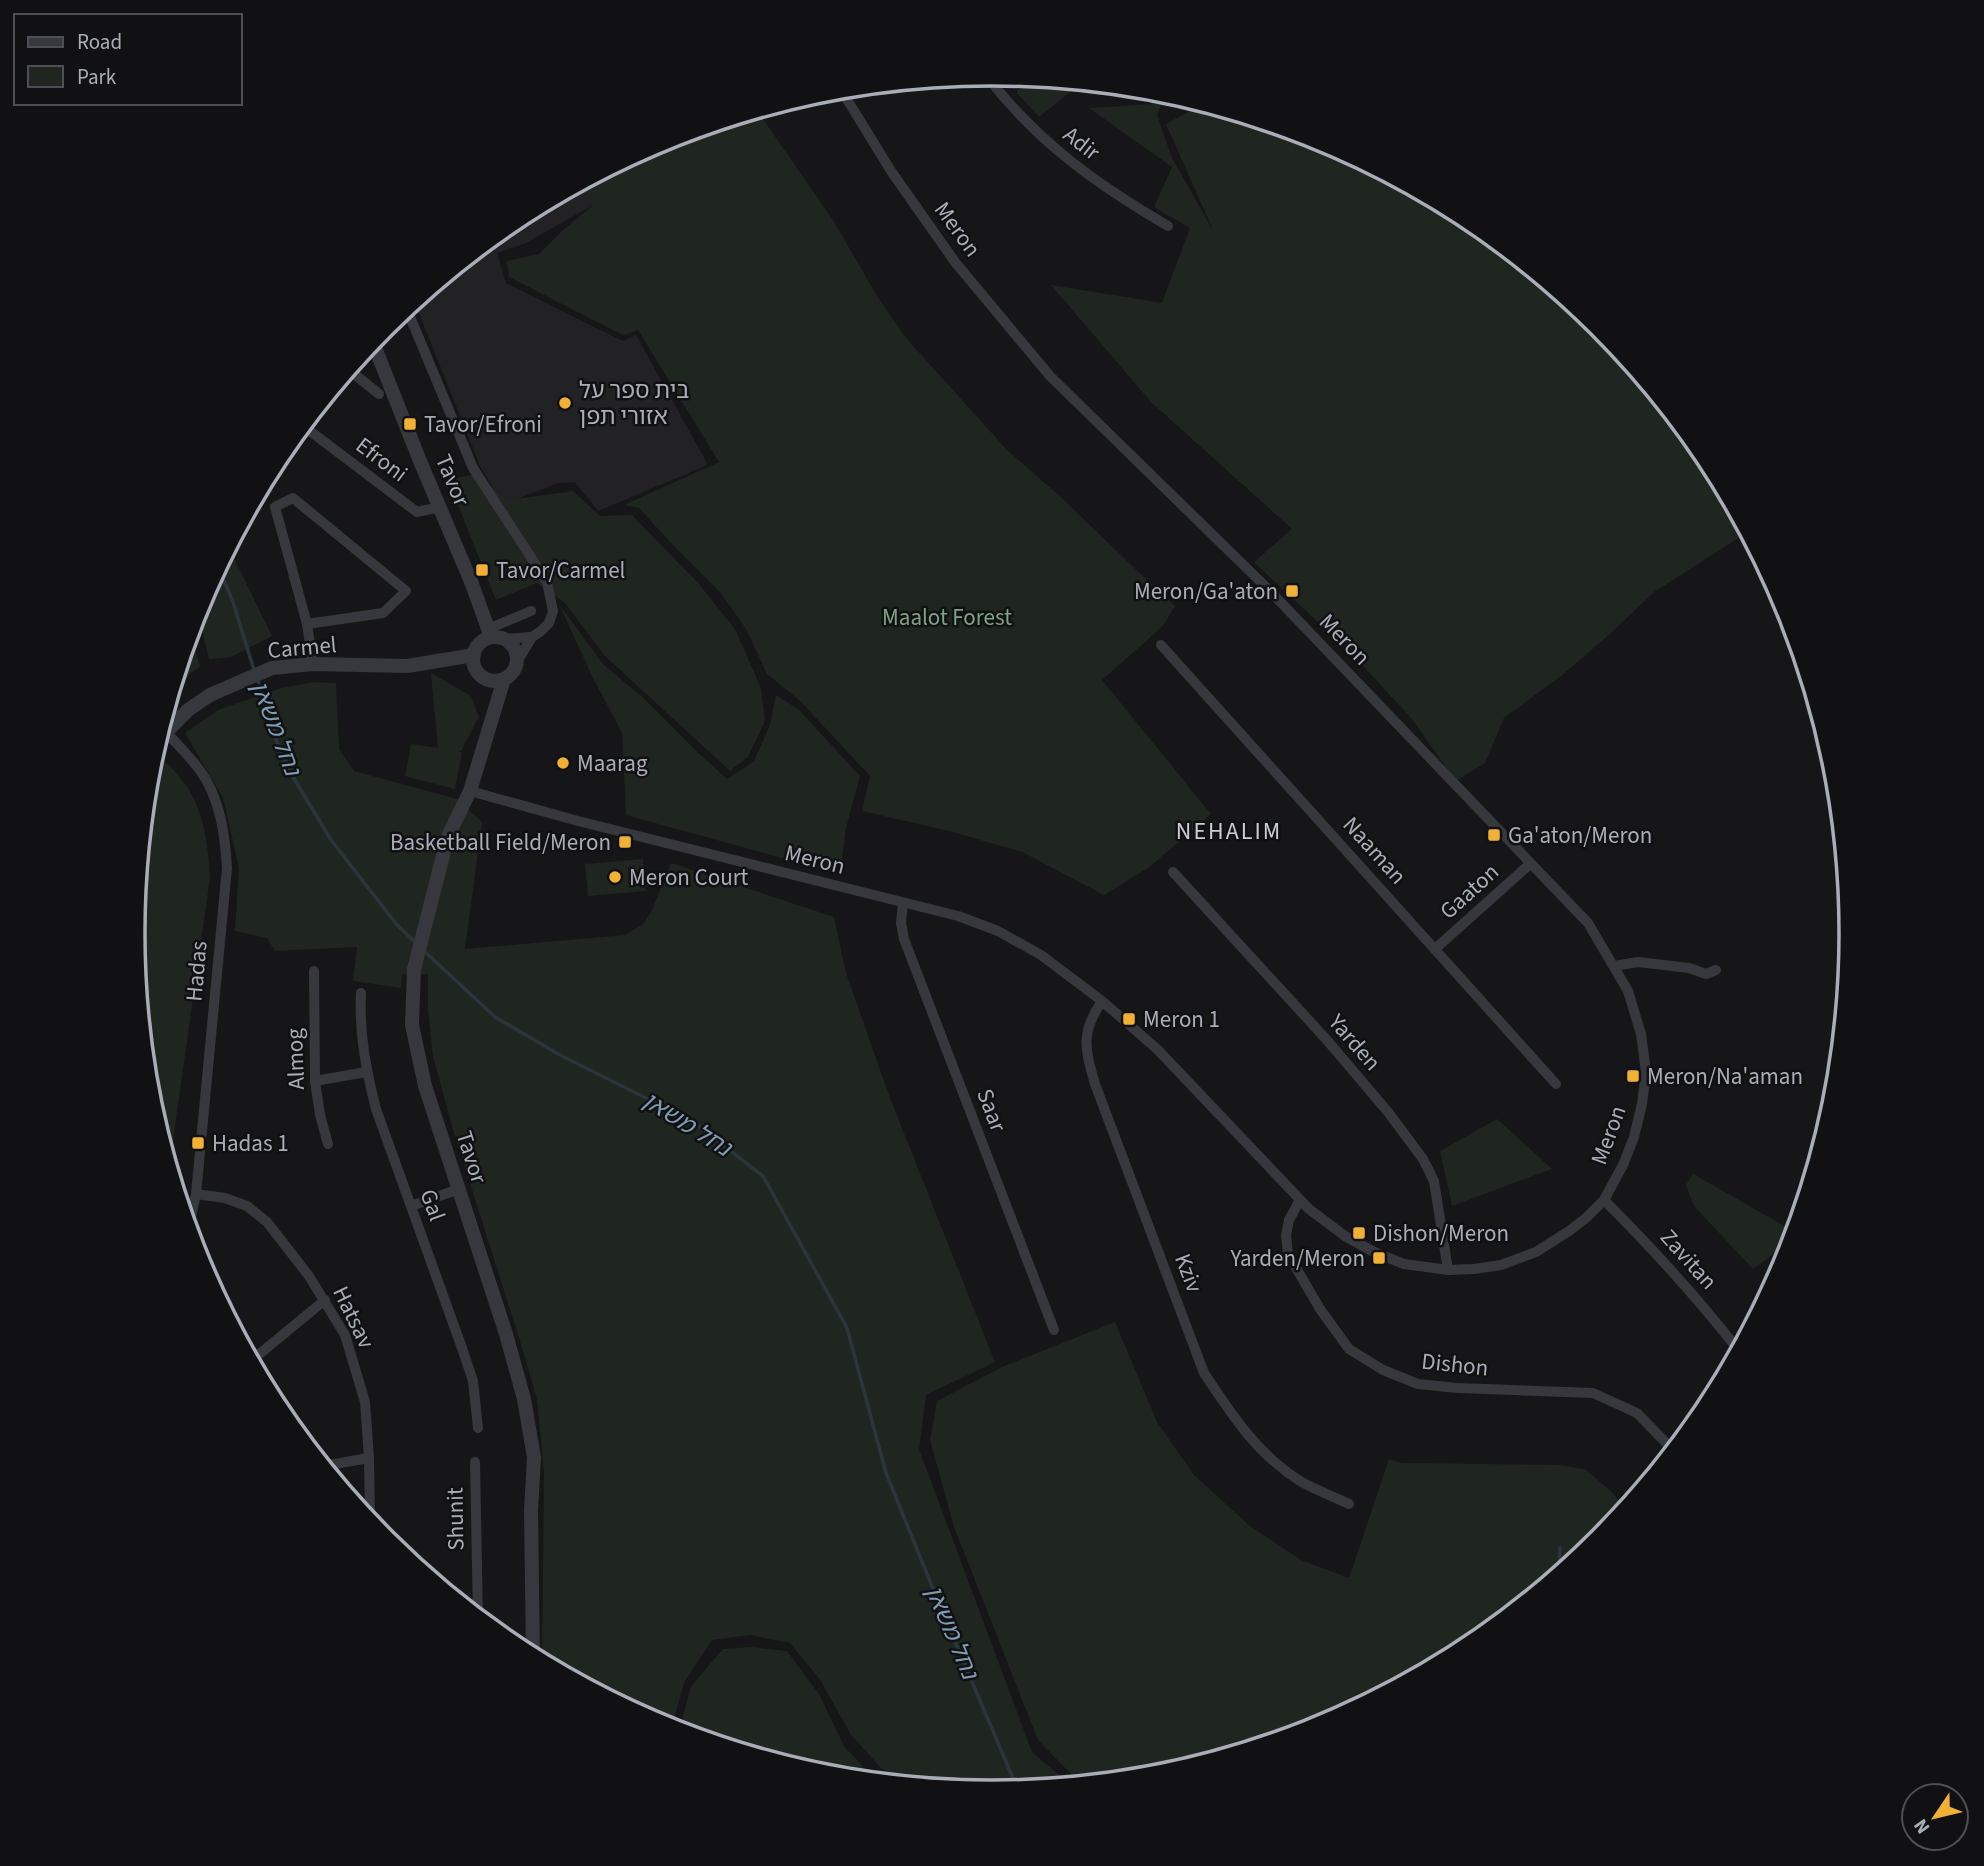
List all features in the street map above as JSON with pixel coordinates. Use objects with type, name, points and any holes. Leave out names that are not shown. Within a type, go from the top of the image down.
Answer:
[{"type":"street","name":"Adir","points":[[994,86],[1006,102],[1050,145],[1079,169],[1168,226]]},
{"type":"street","name":"Meron","points":[[470,790],[578,821],[958,916],[998,931],[1041,955],[1102,1001],[1157,1049],[1300,1200],[1345,1236],[1404,1264],[1448,1270],[1501,1265],[1536,1252],[1586,1218],[1604,1200],[1623,1165],[1633,1137],[1642,1104],[1646,1072],[1641,1034],[1628,991],[1588,923],[1267,588],[1050,376],[955,262],[891,171],[847,99]]},
{"type":"street","points":[[410,317],[474,468],[547,582],[553,611],[550,623],[532,637],[514,669],[504,679],[491,680],[480,674],[474,662],[474,655],[480,643],[531,611]]},
{"type":"street","name":"Tavor","points":[[377,351],[495,635]]},
{"type":"street","points":[[355,374],[379,394]]},
{"type":"street","name":"Efroni","points":[[310,431],[417,512],[440,507]]},
{"type":"street","points":[[307,624],[383,613],[406,591],[293,498],[275,507],[307,624],[313,664]]},
{"type":"street","points":[[495,635],[532,637]]},
{"type":"street","points":[[495,635],[515,649],[517,662]]},
{"type":"street","name":"Naaman","points":[[1161,645],[1556,1084]]},
{"type":"street","name":"Carmel","points":[[171,727],[188,710],[210,695],[272,668],[313,664],[407,666],[474,655]]},
{"type":"street","name":"Tavor","points":[[504,679],[470,790],[448,836],[414,970],[412,1025],[425,1086],[506,1334],[524,1399],[534,1457],[531,1511],[534,1645]]},
{"type":"street","name":"Hadas","points":[[167,742],[201,771],[216,801],[225,834],[227,868],[197,1194],[193,1212]]},
{"type":"street","name":"Gaaton","points":[[1435,949],[1530,864]]},
{"type":"street","name":"Yarden","points":[[1172,872],[1326,1039],[1388,1112],[1423,1159],[1434,1181],[1448,1270]]},
{"type":"street","name":"Saar","points":[[903,903],[901,923],[904,939],[1054,1330]]},
{"type":"street","points":[[1614,966],[1638,962],[1689,968],[1706,974],[1716,970]]},
{"type":"street","name":"Almog","points":[[314,971],[315,1081],[328,1144]]},
{"type":"street","name":"Gal","points":[[361,993],[360,1022],[366,1072],[376,1109],[472,1381],[478,1428]]},
{"type":"street","name":"Kziv","points":[[1102,1001],[1091,1017],[1086,1053],[1095,1084],[1204,1373],[1232,1416],[1260,1450],[1300,1480],[1349,1504]]},
{"type":"street","points":[[315,1081],[366,1072]]},
{"type":"street","points":[[411,1206],[459,1189]]},
{"type":"street","name":"Hatsav","points":[[197,1194],[225,1198],[247,1206],[267,1222],[309,1276],[345,1335],[365,1402],[370,1508]]},
{"type":"street","name":"Dishon","points":[[1300,1200],[1289,1220],[1286,1236],[1288,1254],[1320,1309],[1349,1349],[1383,1370],[1418,1384],[1593,1393],[1637,1413],[1667,1444]]},
{"type":"street","name":"Zavitan","points":[[1604,1200],[1660,1256],[1733,1343]]},
{"type":"street","points":[[257,1356],[325,1300]]},
{"type":"street","points":[[332,1464],[369,1458]]},
{"type":"street","name":"Shunit","points":[[475,1462],[478,1606]]},
{"type":"shaded area","name":"בית ספר על אזורי תפן","points":[[585,190],[595,204],[524,244],[497,253],[506,283],[623,341],[636,335],[708,465],[598,511],[575,482],[558,483],[504,504],[481,468],[418,310],[476,261],[521,229]]},
{"type":"green space","points":[[1019,87],[1072,90],[1039,117],[1017,93]]},
{"type":"green space","points":[[1152,101],[1162,103],[1157,115],[1172,158],[1213,230],[1166,124],[1192,110],[1264,131],[1367,173],[1416,199],[1508,261],[1551,296],[1629,374],[1696,462],[1741,537],[1654,592],[1561,676],[1504,718],[1485,763],[1456,781],[1411,718],[1353,655],[1254,562],[1292,529],[1151,402],[1051,285],[1162,303],[1190,228],[1154,207],[1172,167],[1089,108],[1151,104]]},
{"type":"green space","name":"Maalot Forest","points":[[763,118],[833,220],[877,296],[906,338],[1007,450],[1062,498],[1175,606],[1163,626],[1102,680],[1211,814],[1148,868],[1104,895],[1022,852],[949,831],[862,811],[870,776],[800,701],[767,674],[746,629],[721,593],[639,508],[624,505],[719,462],[638,330],[623,335],[509,277],[507,261],[539,254],[594,204],[585,190],[617,173],[668,150]]},
{"type":"green space","points":[[475,474],[509,500],[573,491],[600,516],[632,515],[699,584],[735,629],[761,688],[765,721],[748,757],[730,771],[604,655],[565,603],[537,583],[496,600],[448,480]]},
{"type":"green space","points":[[233,555],[272,636],[231,657],[209,659],[202,629]]},
{"type":"green space","points":[[559,604],[603,664],[641,696],[727,779],[754,761],[770,725],[776,695],[798,709],[860,776],[846,828],[840,874],[626,815],[622,733]]},
{"type":"green space","points":[[195,648],[200,666],[185,678]]},
{"type":"green space","points":[[431,673],[471,696],[479,717],[461,751],[458,751],[462,753],[455,789],[405,776],[411,744],[438,748]]},
{"type":"green space","points":[[315,682],[336,683],[339,749],[354,771],[457,799],[482,822],[465,949],[625,935],[643,924],[652,910],[671,863],[834,917],[846,973],[890,1098],[995,1362],[926,1395],[919,1449],[1032,1752],[1061,1777],[992,1780],[937,1778],[896,1774],[882,1769],[851,1735],[821,1681],[790,1643],[750,1635],[712,1640],[684,1683],[674,1718],[617,1693],[542,1650],[544,1473],[537,1400],[433,1056],[428,1009],[428,974],[402,974],[401,988],[353,981],[357,947],[275,951],[267,938],[235,931],[239,868],[223,798],[185,733],[218,710],[281,688]]},
{"type":"green space","points":[[163,760],[185,784],[198,809],[207,843],[210,878],[172,1145],[152,1044],[145,933],[152,822]]},
{"type":"green space","name":"Meron Court","points":[[643,859],[646,891],[588,896],[585,864]]},
{"type":"green space","points":[[1497,1119],[1552,1169],[1452,1206],[1440,1151]]},
{"type":"green space","points":[[1693,1174],[1786,1227],[1777,1253],[1753,1269],[1694,1206],[1686,1185]]},
{"type":"green space","points":[[1115,1322],[1157,1422],[1194,1475],[1250,1526],[1301,1560],[1349,1578],[1389,1459],[1401,1463],[1559,1465],[1585,1469],[1620,1502],[1551,1570],[1508,1605],[1416,1667],[1367,1693],[1316,1716],[1211,1751],[1157,1764],[1072,1775],[1038,1740],[954,1527],[930,1440],[937,1401],[1002,1367]]},
{"type":"green space","points":[[751,1647],[787,1651],[819,1694],[844,1746],[866,1771],[773,1751],[682,1721],[691,1686],[723,1649]]},
{"type":"waterway","name":"נחל משאן","points":[[223,578],[254,670]]},
{"type":"waterway","name":"נחל משאן","points":[[257,677],[277,742],[290,772],[331,840],[397,925],[416,943]]},
{"type":"waterway","name":"נחל משאן","points":[[422,949],[495,1017],[560,1055],[692,1121],[763,1176],[847,1328],[886,1473],[1013,1779]]},
{"type":"waterway","points":[[1559,1562],[1560,1548]]},
{"type":"place","name":"בית ספר על אזורי תפן","points":[[565,403]]},
{"type":"place","name":"Tavor/Efroni","points":[[410,424]]},
{"type":"place","name":"Tavor/Carmel","points":[[482,570]]},
{"type":"place","name":"Meron/Ga'aton","points":[[1292,591]]},
{"type":"place","name":"Maarag","points":[[563,763]]},
{"type":"place","name":"Ga'aton/Meron","points":[[1494,835]]},
{"type":"place","name":"Basketball Field/Meron","points":[[625,842]]},
{"type":"place","name":"Meron Court","points":[[615,877]]},
{"type":"place","name":"Meron 1","points":[[1129,1019]]},
{"type":"place","name":"Meron/Na'aman","points":[[1633,1076]]},
{"type":"place","name":"Hadas 1","points":[[198,1143]]},
{"type":"place","name":"Dishon/Meron","points":[[1359,1233]]},
{"type":"place","name":"Yarden/Meron","points":[[1379,1258]]},
{"type":"district","name":"NEHALIM","points":[[1229,831]]}]
